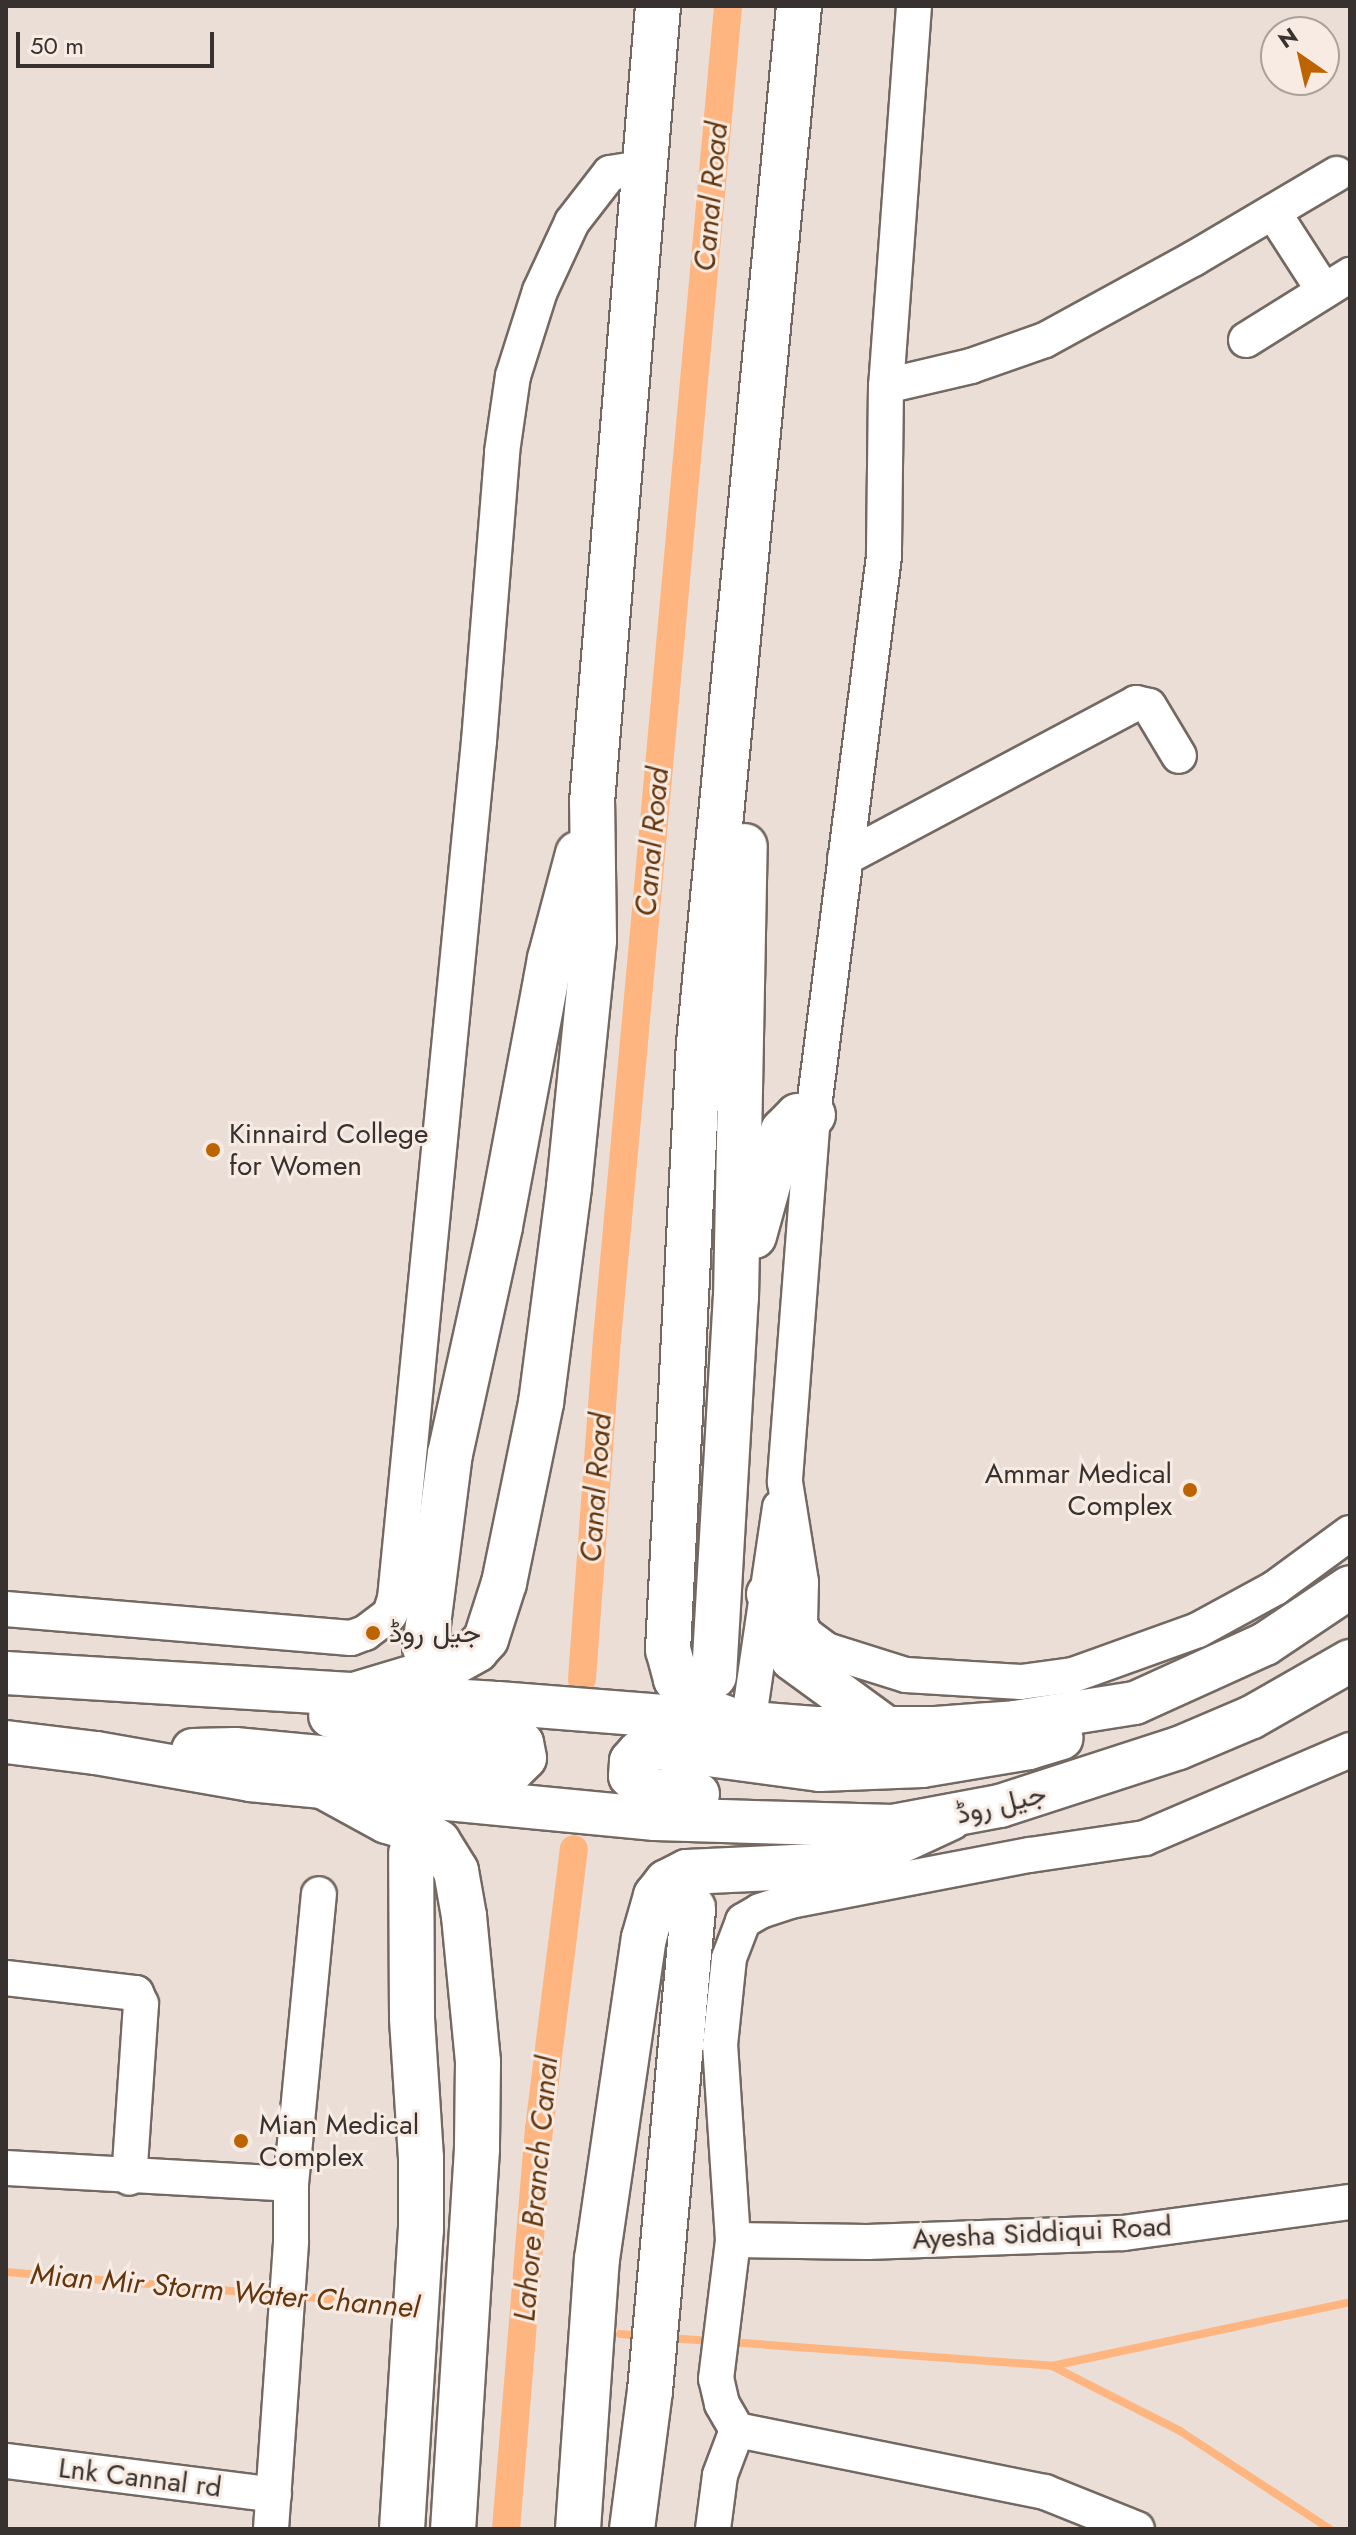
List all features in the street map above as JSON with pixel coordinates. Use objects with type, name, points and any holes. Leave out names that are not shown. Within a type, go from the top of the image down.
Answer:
[{"type":"highway","points":[[354,1695],[444,1668],[476,1650],[492,1625],[541,1403],[569,1187],[594,940],[592,802],[658,6]]},
{"type":"highway","points":[[744,1724],[701,1709],[676,1679],[668,1650],[699,1043],[799,6]]},
{"type":"highway","points":[[714,1676],[736,1298],[746,797],[743,608]]},
{"type":"highway","points":[[425,1648],[450,1454],[500,1226],[550,959],[592,802]]},
{"type":"highway","points":[[736,1298],[783,1131],[798,1116],[813,1115]]},
{"type":"highway","points":[[319,1784],[387,1821],[422,1832],[438,1842],[456,1871],[464,1916],[478,2062],[477,2149],[453,2529]]},
{"type":"highway","points":[[578,2529],[597,2259],[644,1938],[656,1896],[667,1882],[687,1872],[816,1866],[898,1842],[950,1818]]},
{"type":"highway","points":[[402,2529],[421,2230],[421,2158],[412,2017],[411,1853]]},
{"type":"highway","points":[[632,2529],[650,2391],[693,1908]]},
{"type":"main road","points":[[893,1826],[802,1801],[643,1789],[630,1776],[631,1761],[639,1752],[657,1748],[820,1770],[922,1766],[1053,1743],[1265,1644],[1350,1587]]},
{"type":"main road","points":[[768,1594],[779,1615],[784,1647],[792,1659],[888,1729]]},
{"type":"main road","name":"جیل روڈ","points":[[6,1742],[96,1753],[250,1780],[319,1784],[655,1819],[893,1826],[950,1818],[1069,1786],[1179,1748],[1252,1717],[1350,1661]]},
{"type":"main road","points":[[6,1673],[214,1684],[744,1724],[888,1729],[1015,1722],[1135,1703]]},
{"type":"main road","points":[[96,1753],[235,1749],[393,1764],[512,1771],[525,1758],[522,1743],[515,1738],[402,1729],[265,1705],[214,1684]]},
{"type":"street","points":[[744,1724],[785,1482],[813,1115],[884,556],[886,386],[914,6]]},
{"type":"street","points":[[6,1609],[351,1638],[365,1633],[390,1614],[395,1599],[479,741],[502,452],[513,376],[540,291],[572,222],[610,173],[643,168]]},
{"type":"street","points":[[886,386],[971,366],[1045,340],[1337,174]]},
{"type":"street","points":[[1246,340],[1337,283],[1273,212]]},
{"type":"street","points":[[845,858],[1136,703],[1149,706],[1179,756]]},
{"type":"street","points":[[785,1482],[801,1582],[800,1623],[805,1634],[838,1656],[906,1675],[1021,1682],[1073,1675],[1118,1661],[1198,1630],[1275,1588],[1350,1533]]},
{"type":"street","points":[[1137,2529],[1045,2492],[737,2430],[722,2404],[716,2379],[730,2256],[720,2045],[729,1958],[743,1921],[760,1911],[790,1901],[1030,1855],[1145,1838],[1350,1750]]},
{"type":"street","points":[[271,2529],[291,2241],[291,2184],[319,1894]]},
{"type":"street","points":[[6,1978],[136,1993],[141,2004],[129,2178]]},
{"type":"street","points":[[6,2168],[129,2178],[291,2184]]},
{"type":"street","name":"Ayesha Siddiqui Road","points":[[730,2256],[867,2242],[1123,2233],[1350,2202]]},
{"type":"street","points":[[713,2529],[720,2475],[737,2430]]},
{"type":"street","name":"Lnk Cannal rd","points":[[6,2461],[274,2495]]},
{"type":"waterway","name":"Canal Road","points":[[582,1679],[607,1339],[728,6]]},
{"type":"waterway","name":"Lahore Branch Canal","points":[[506,2529],[539,2129],[574,1849]]},
{"type":"waterway","name":"Mian Mir Storm Water Channel","points":[[6,2272],[280,2295]]},
{"type":"waterway","name":"Mian Mir Storm Water Channel","points":[[294,2296],[404,2306]]},
{"type":"waterway","points":[[729,2342],[1052,2366],[1350,2302]]},
{"type":"waterway","points":[[620,2334],[643,2336]]},
{"type":"waterway","points":[[669,2338],[711,2341]]},
{"type":"waterway","points":[[1052,2366],[1180,2431],[1330,2529]]},
{"type":"place","name":"Kinnaird College for Women","points":[[213,1150]]},
{"type":"place","name":"Ammar Medical Complex","points":[[1190,1490]]},
{"type":"place","name":"جیل روڈ","points":[[373,1633]]},
{"type":"place","name":"Mian Medical Complex","points":[[241,2141]]}]
